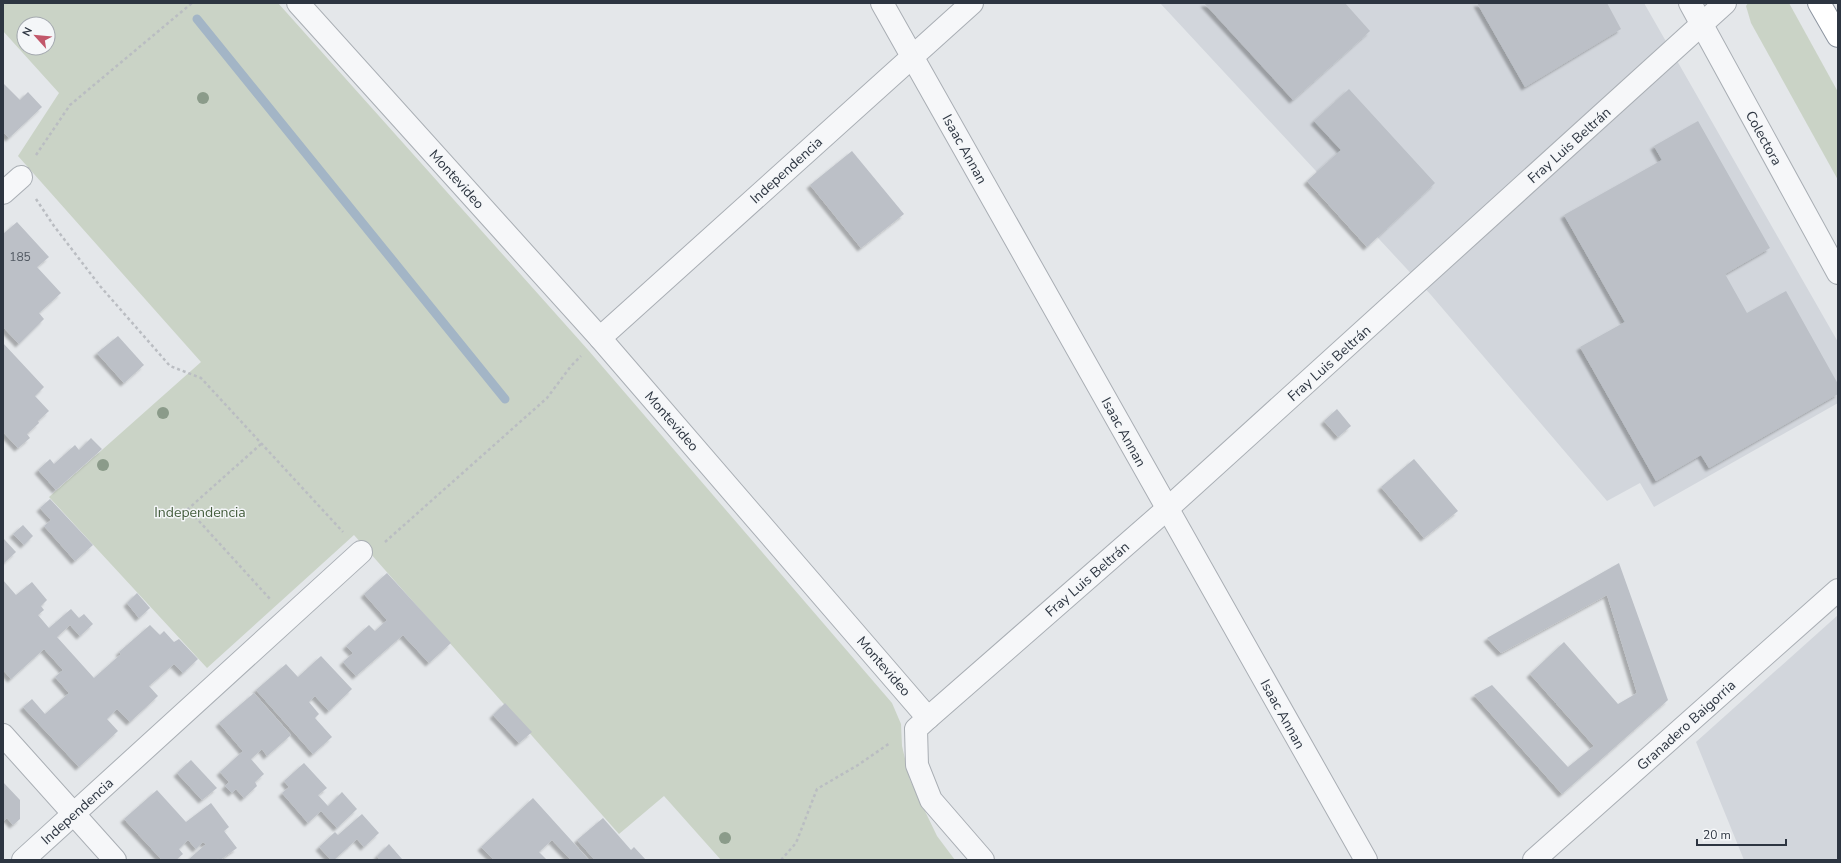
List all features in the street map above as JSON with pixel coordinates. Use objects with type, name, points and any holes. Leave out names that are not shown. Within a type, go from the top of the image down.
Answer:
[{"type":"highway","points":[[1819,3],[1838,36]]},
{"type":"street","name":"Montevideo","points":[[298,3],[600,338],[922,724]]},
{"type":"street","name":"Isaac Annan","points":[[882,3],[1366,860]]},
{"type":"street","name":"Independencia","points":[[600,338],[972,3]]},
{"type":"street","name":"Colectora","points":[[1690,3],[1838,274]]},
{"type":"street","name":"Fray Luis Beltrán","points":[[922,724],[1167,509],[1724,3]]},
{"type":"street","points":[[3,193],[21,177]]},
{"type":"street","name":"Independencia","points":[[23,860],[361,552]]},
{"type":"street","name":"Granadero Baigorria","points":[[1534,860],[1838,590]]},
{"type":"street","points":[[922,724],[917,765],[931,800],[983,860]]},
{"type":"street","points":[[3,735],[115,860]]},
{"type":"path","points":[[192,3],[70,105],[21,177],[54,226],[100,286],[170,366],[201,378],[361,552],[374,551],[525,418],[547,398],[571,366],[600,338]]},
{"type":"path","points":[[261,444],[188,509],[270,599]]},
{"type":"path","points":[[781,860],[796,843],[817,789],[858,765],[899,736],[922,724]]},
{"type":"shaded area","points":[[1160,3],[1644,3],[1838,342],[1838,403],[1654,507],[1640,483],[1607,501],[1431,295]]},
{"type":"shaded area","points":[[1838,615],[1838,860],[1744,860],[1696,742]]},
{"type":"green space","points":[[3,3],[278,3],[589,351],[892,703],[901,724],[902,746],[910,780],[937,836],[955,860],[721,860],[664,796],[619,834],[354,535],[207,668],[49,497],[201,362],[18,156],[59,93],[26,56],[56,56],[56,16],[16,16],[16,45],[3,31]]},
{"type":"green space","points":[[1748,3],[1789,3],[1838,92],[1838,180],[1751,23],[1746,6]]},
{"type":"building","points":[[1204,3],[1345,3],[1370,31],[1293,100]]},
{"type":"building","points":[[1477,3],[1607,3],[1621,29],[1525,87]]},
{"type":"building","points":[[3,83],[20,100],[28,92],[42,107],[9,138],[3,132]]},
{"type":"building","points":[[1349,89],[1435,183],[1367,247],[1307,181],[1341,150],[1314,121]]},
{"type":"building","points":[[1698,121],[1770,248],[1725,274],[1747,313],[1786,291],[1838,384],[1838,394],[1709,468],[1701,455],[1656,481],[1580,347],[1625,322],[1564,215],[1662,160],[1654,146]]},
{"type":"building","points":[[852,151],[904,214],[861,248],[810,185]]},
{"type":"building","points":[[17,222],[49,257],[37,267],[61,293],[39,313],[44,319],[19,344],[3,327],[3,234]]},
{"type":"building","points":[[118,336],[144,365],[124,383],[97,353]]},
{"type":"building","points":[[3,343],[44,387],[35,396],[49,411],[27,434],[30,438],[18,448],[3,432]]},
{"type":"building","points":[[1337,409],[1351,426],[1338,437],[1324,421]]},
{"type":"building","points":[[91,438],[102,449],[56,490],[38,470],[50,459],[54,464],[75,445],[79,450]]},
{"type":"building","points":[[1414,459],[1458,511],[1424,538],[1381,487]]},
{"type":"building","points":[[50,499],[93,545],[75,561],[44,526],[51,520],[40,508]]},
{"type":"building","points":[[23,525],[33,536],[24,545],[13,534]]},
{"type":"building","points":[[3,538],[16,552],[3,564]]},
{"type":"building","points":[[1619,563],[1668,700],[1562,794],[1474,695],[1492,685],[1568,767],[1594,746],[1530,674],[1564,642],[1618,704],[1637,693],[1607,595],[1501,653],[1487,638]]},
{"type":"building","points":[[387,573],[451,643],[429,663],[403,635],[356,676],[343,662],[353,653],[346,646],[369,625],[375,631],[387,620],[364,594]]},
{"type":"building","points":[[3,580],[16,595],[32,582],[47,600],[41,606],[44,610],[38,615],[49,628],[71,609],[79,618],[84,614],[93,624],[80,636],[70,625],[57,637],[94,678],[121,654],[119,652],[150,625],[160,635],[164,631],[174,642],[179,639],[198,659],[183,673],[174,664],[149,686],[158,696],[130,722],[117,709],[107,719],[118,731],[79,767],[23,707],[32,699],[45,714],[69,693],[55,677],[63,670],[44,649],[11,679],[3,670]]},
{"type":"building","points":[[137,593],[150,608],[139,618],[127,603]]},
{"type":"building","points":[[321,656],[352,689],[329,711],[315,696],[309,702],[319,714],[315,718],[332,737],[313,754],[256,690],[286,664],[298,677]]},
{"type":"building","points":[[254,693],[291,735],[267,756],[262,749],[251,759],[264,774],[255,782],[257,786],[244,798],[236,789],[232,793],[225,786],[229,782],[220,772],[243,751],[219,723]]},
{"type":"building","points":[[505,703],[532,732],[519,743],[493,715]]},
{"type":"building","points":[[191,760],[217,788],[202,800],[177,773]]},
{"type":"building","points":[[304,763],[327,788],[318,795],[328,806],[342,792],[357,809],[337,828],[321,811],[308,823],[282,793],[289,787],[284,781]]},
{"type":"building","points":[[3,782],[20,800],[20,819],[13,825],[7,818],[3,822]]},
{"type":"building","points":[[157,790],[186,822],[211,803],[229,827],[224,831],[237,848],[220,860],[218,858],[216,860],[188,860],[206,844],[203,842],[196,849],[188,840],[179,849],[183,854],[176,860],[162,860],[124,819]]},
{"type":"building","points":[[533,798],[589,860],[571,860],[552,840],[539,852],[547,860],[494,860],[481,847]]},
{"type":"building","points":[[362,814],[379,833],[364,847],[357,839],[334,860],[331,860],[319,847],[335,832],[338,835]]},
{"type":"building","points":[[603,818],[631,850],[634,847],[646,860],[593,860],[593,858],[577,840]]},
{"type":"building","points":[[389,844],[403,860],[380,860],[377,856]]},
{"type":"waterway","points":[[197,19],[505,399]]}]
